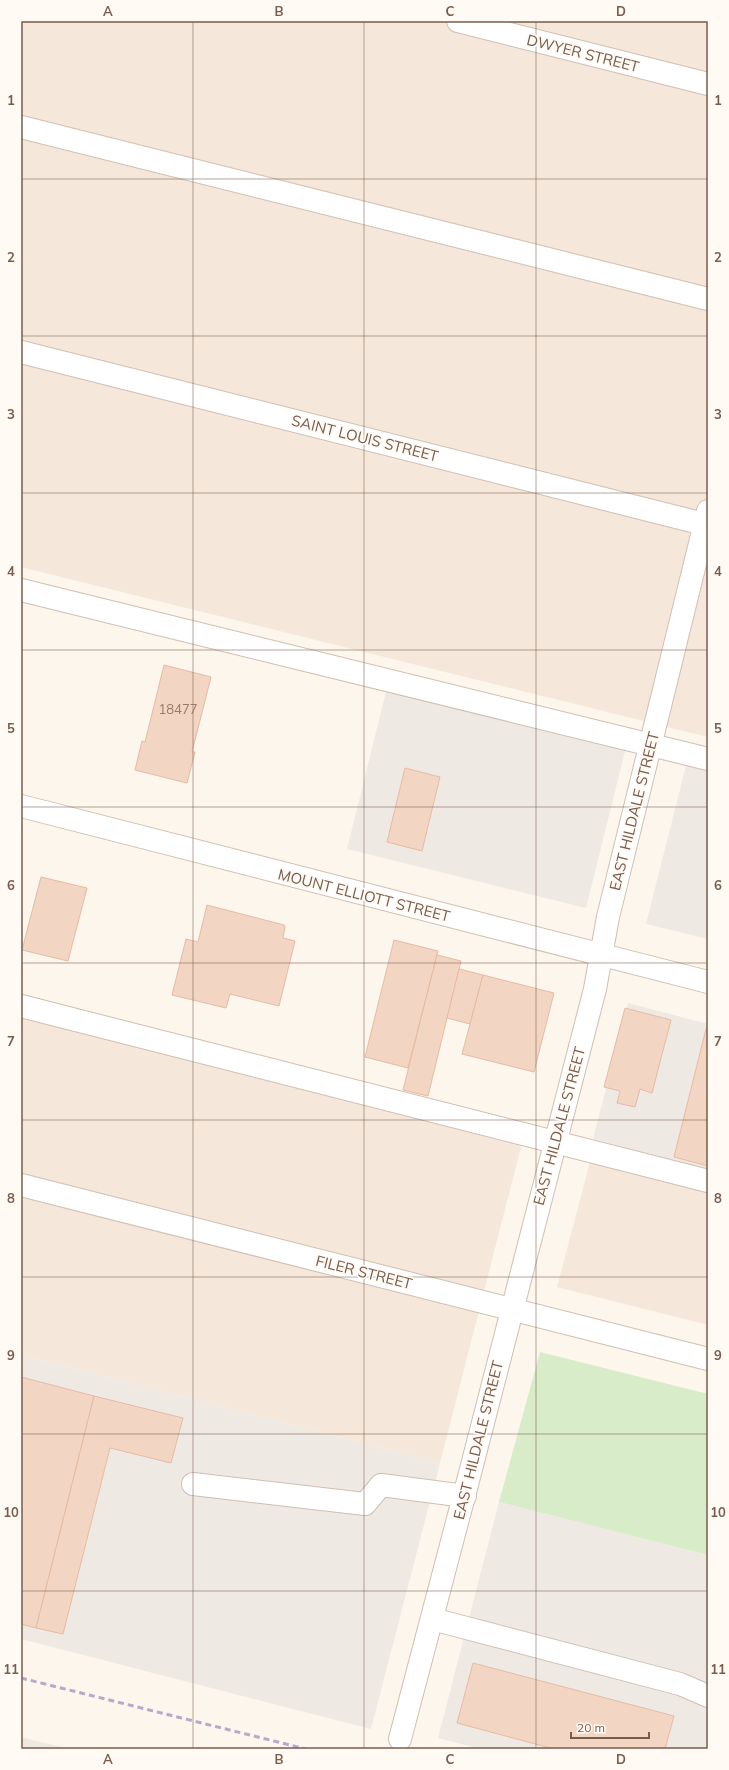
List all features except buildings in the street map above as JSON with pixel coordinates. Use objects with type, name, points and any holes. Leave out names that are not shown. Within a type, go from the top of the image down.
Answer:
[{"type":"street","name":"DWYER STREET","points":[[458,21],[708,84]]},
{"type":"street","points":[[21,127],[708,299]]},
{"type":"street","name":"SAINT LOUIS STREET","points":[[21,352],[707,520]]},
{"type":"street","name":"EAST HILDALE STREET","points":[[400,1739],[465,1496],[512,1309],[596,989],[608,917],[707,520]]},
{"type":"street","points":[[21,590],[708,759]]},
{"type":"street","name":"MOUNT ELLIOTT STREET","points":[[21,806],[601,956],[708,982]]},
{"type":"street","points":[[21,1006],[708,1181]]},
{"type":"street","name":"FILER STREET","points":[[21,1185],[708,1359]]},
{"type":"street","points":[[193,1484],[365,1504],[381,1485],[465,1496]]},
{"type":"street","points":[[432,1619],[680,1684],[708,1696]]},
{"type":"shaded area","points":[[21,21],[708,21],[708,737],[21,567]]},
{"type":"shaded area","points":[[388,684],[627,743],[586,908],[347,849]]},
{"type":"shaded area","points":[[688,758],[708,764],[708,939],[646,924]]},
{"type":"shaded area","points":[[628,1003],[708,1024],[708,1169],[593,1139]]},
{"type":"shaded area","points":[[21,1015],[522,1143],[440,1463],[21,1355]]},
{"type":"shaded area","points":[[590,1162],[708,1191],[708,1325],[557,1287]]},
{"type":"shaded area","points":[[21,1355],[440,1463],[371,1729],[21,1639]]},
{"type":"shaded area","points":[[499,1502],[708,1555],[708,1749],[481,1749],[438,1738]]},
{"type":"shaded area","points":[[21,1737],[69,1749],[21,1749]]},
{"type":"green space","points":[[540,1352],[708,1394],[708,1555],[499,1502]]},
{"type":"railway","points":[[21,1678],[306,1749]]}]
